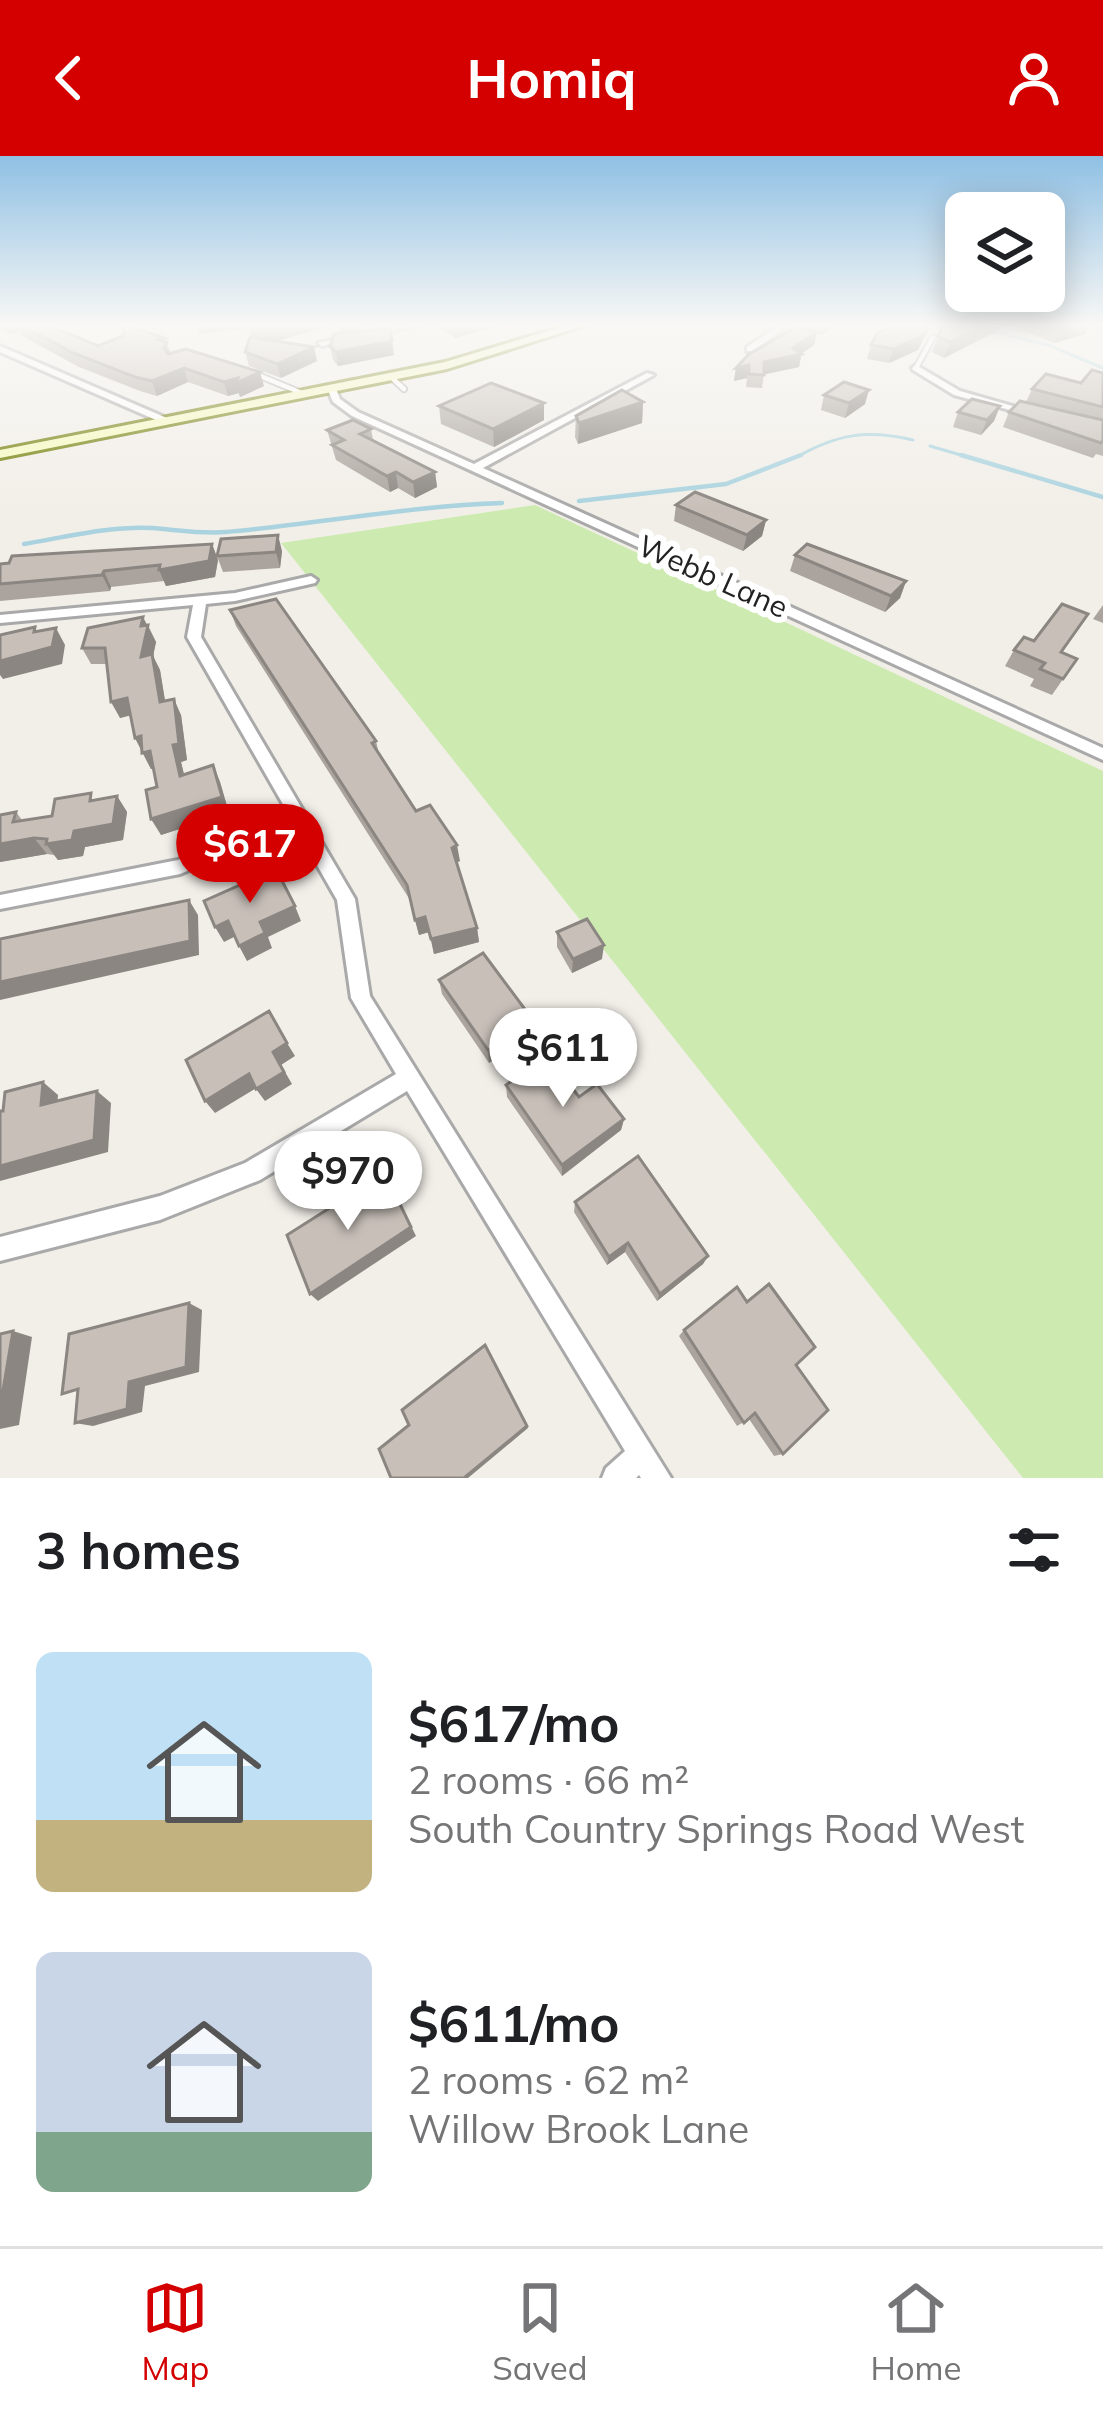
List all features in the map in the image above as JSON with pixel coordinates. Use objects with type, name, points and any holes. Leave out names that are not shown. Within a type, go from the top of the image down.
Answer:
[{"type":"main road","points":[[0,454],[343,386]]},
{"type":"street","points":[[82,386],[166,422]]},
{"type":"street","points":[[475,468],[630,386]]},
{"type":"street","points":[[944,386],[956,393],[1042,415]]},
{"type":"street","name":"Webb Lane","points":[[332,388],[336,400],[355,414],[1103,754]]},
{"type":"street","points":[[0,619],[200,601],[311,580]]},
{"type":"street","points":[[200,601],[194,637],[346,899],[361,998],[650,1466],[616,1478]]},
{"type":"street","points":[[0,902],[180,867],[298,816]]},
{"type":"street","points":[[0,1249],[160,1208],[252,1172],[409,1078]]},
{"type":"lane","points":[[283,386],[304,394]]},
{"type":"green space","points":[[535,505],[1103,771],[1103,1478],[1023,1478],[281,543]]},
{"type":"building","points":[[485,386],[498,386],[544,403],[493,429],[439,406]]},
{"type":"building","points":[[838,386],[869,390],[849,403],[824,395]]},
{"type":"building","points":[[1103,386],[1103,407],[1032,389]]},
{"type":"building","points":[[622,390],[643,402],[579,423],[576,416]]},
{"type":"building","points":[[972,399],[1000,406],[987,420],[958,412]]},
{"type":"building","points":[[1020,401],[1103,420],[1103,440],[1009,412]]},
{"type":"building","points":[[353,420],[371,429],[360,434],[435,472],[413,482],[396,472],[387,476],[332,445],[344,440],[327,430]]},
{"type":"building","points":[[695,492],[766,520],[747,535],[676,505]]},
{"type":"building","points":[[278,535],[276,552],[217,556],[221,539]]},
{"type":"building","points":[[212,544],[209,561],[0,584],[0,564],[9,563],[12,556]]},
{"type":"building","points":[[807,544],[906,581],[891,596],[795,555]]},
{"type":"building","points":[[276,599],[376,741],[372,743],[416,811],[430,805],[457,845],[452,848],[477,928],[431,939],[425,917],[415,920],[407,885],[230,610]]},
{"type":"building","points":[[1062,604],[1088,614],[1061,652],[1077,659],[1063,679],[1040,669],[1045,663],[1014,650],[1024,637],[1034,641]]},
{"type":"building","points":[[143,617],[141,626],[148,625],[141,657],[152,654],[160,702],[174,699],[179,744],[173,745],[180,776],[213,765],[222,797],[151,819],[146,790],[157,787],[150,751],[142,753],[141,736],[135,738],[127,698],[111,702],[105,648],[82,648],[88,628]]},
{"type":"building","points":[[35,627],[34,632],[56,628],[52,647],[0,661],[0,635]]},
{"type":"building","points":[[91,793],[90,801],[117,796],[113,824],[74,831],[72,840],[46,844],[47,839],[34,838],[0,844],[0,815],[16,812],[13,822],[52,816],[55,799]]},
{"type":"building","points":[[276,869],[295,906],[260,922],[265,933],[239,946],[228,921],[215,927],[204,901]]},
{"type":"building","points":[[189,900],[190,941],[0,982],[0,939]]},
{"type":"building","points":[[587,919],[604,945],[573,959],[557,932]]},
{"type":"building","points":[[483,953],[533,1020],[488,1050],[439,980]]},
{"type":"building","points":[[269,1011],[287,1043],[273,1052],[284,1072],[256,1089],[249,1074],[205,1101],[186,1060]]},
{"type":"building","points":[[547,1055],[579,1097],[597,1084],[624,1119],[562,1165],[506,1085]]},
{"type":"building","points":[[43,1082],[41,1105],[97,1091],[94,1140],[0,1166],[0,1111],[5,1092]]},
{"type":"building","points":[[638,1156],[708,1256],[660,1294],[628,1243],[609,1257],[575,1202]]},
{"type":"building","points":[[385,1173],[411,1227],[310,1294],[287,1235]]},
{"type":"building","points":[[769,1284],[815,1347],[796,1365],[828,1410],[783,1454],[755,1413],[744,1423],[684,1330],[737,1287],[747,1302]]},
{"type":"building","points":[[189,1303],[186,1367],[129,1382],[127,1409],[75,1423],[78,1389],[62,1394],[69,1334]]},
{"type":"building","points":[[13,1331],[0,1408],[0,1334]]},
{"type":"building","points":[[485,1345],[527,1426],[464,1478],[391,1478],[379,1449],[409,1425],[402,1410]]},
{"type":"waterway","points":[[795,458],[852,436],[913,440]]},
{"type":"waterway","points":[[930,446],[971,458]]},
{"type":"waterway","points":[[579,501],[726,484],[801,455]]},
{"type":"waterway","points":[[961,455],[1103,497]]},
{"type":"waterway","points":[[24,544],[120,529],[226,532],[502,503]]}]
